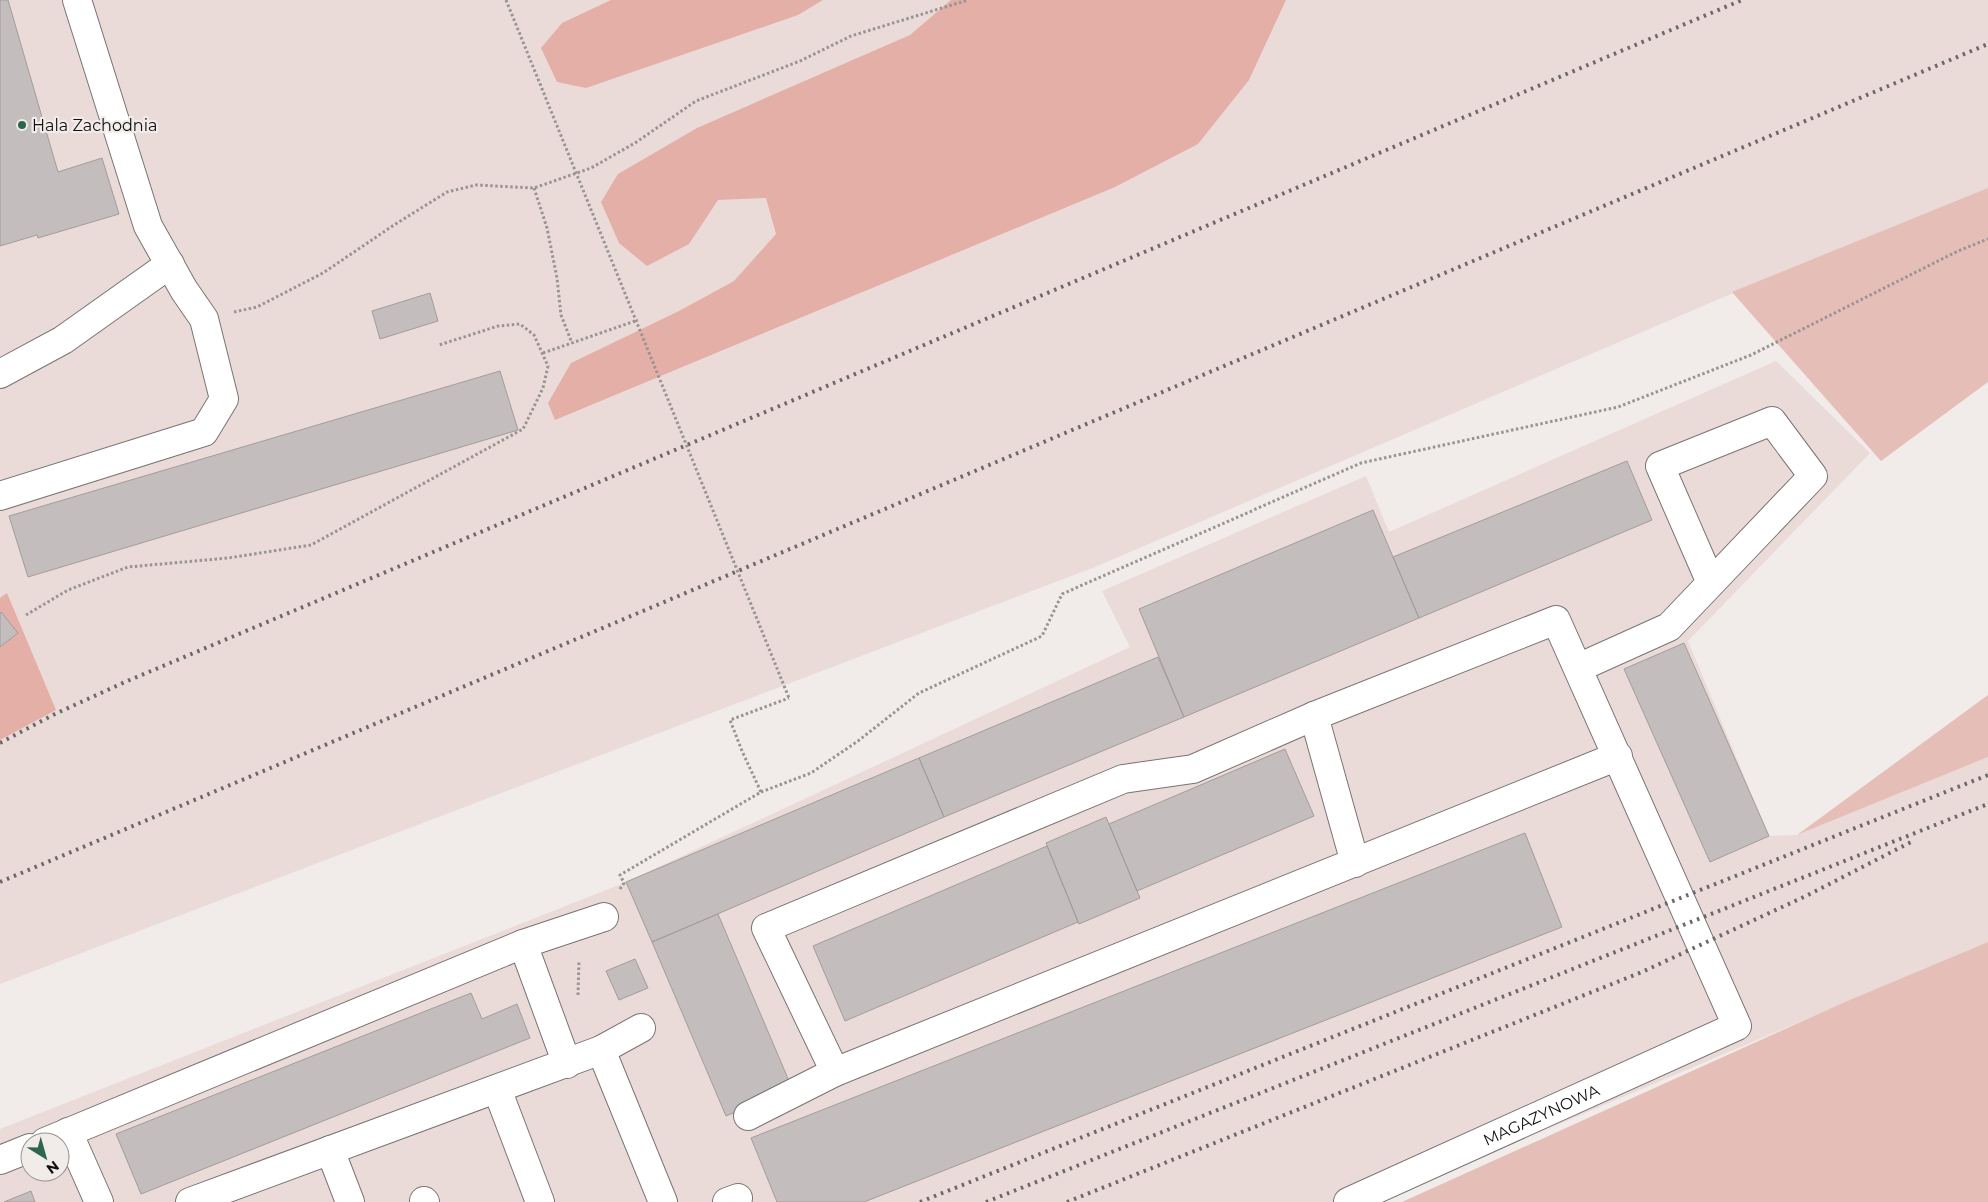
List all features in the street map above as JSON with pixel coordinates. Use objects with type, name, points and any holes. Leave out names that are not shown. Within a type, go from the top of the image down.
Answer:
[{"type":"street","points":[[0,496],[204,432],[224,399],[204,319],[184,290],[148,226],[77,0]]},
{"type":"street","points":[[0,374],[63,340],[170,264]]},
{"type":"street","points":[[1578,668],[1670,627],[1814,476],[1772,421],[1660,466],[1711,583]]},
{"type":"street","points":[[748,1116],[835,1072],[1618,756],[1556,620],[1314,716],[1193,770],[1123,779],[766,928],[835,1072]]},
{"type":"street","points":[[1314,716],[1355,862]]},
{"type":"street","name":"MAGAZYNOWA","points":[[1348,1202],[1736,1026],[1618,756]]},
{"type":"street","points":[[69,1132],[523,944],[604,917]]},
{"type":"street","points":[[523,944],[567,1064]]},
{"type":"street","points":[[190,1202],[567,1064],[601,1050],[641,1028]]},
{"type":"street","points":[[601,1050],[663,1202]]},
{"type":"street","points":[[497,1089],[540,1202]]},
{"type":"street","points":[[330,1150],[350,1202]]},
{"type":"street","points":[[0,1160],[20,1152]]},
{"type":"street","points":[[70,1158],[98,1202]]},
{"type":"path","points":[[506,0],[638,320],[789,698],[730,720],[761,792]]},
{"type":"path","points":[[204,319],[257,307],[323,273],[447,192],[476,185],[534,188],[591,168],[635,143],[696,101],[800,61],[851,36],[968,0]]},
{"type":"path","points":[[534,188],[552,253],[561,315],[572,344]]},
{"type":"path","points":[[578,1000],[578,961],[624,883],[620,875],[761,792],[811,773],[858,741],[920,693],[1042,636],[1062,594],[1360,463],[1618,407],[1751,355],[1958,251],[1988,238]]},
{"type":"path","points":[[543,353],[638,320]]},
{"type":"path","points":[[26,615],[68,590],[128,567],[228,558],[311,545],[523,429],[543,388],[548,366],[534,335],[520,324],[498,326],[439,344]]},
{"type":"shaded area","points":[[0,0],[1988,0],[1988,195],[1724,297],[1095,567],[0,984]]},
{"type":"shaded area","points":[[611,0],[823,0],[798,15],[586,88],[557,82],[541,48],[562,23]]},
{"type":"shaded area","points":[[951,0],[1286,0],[1249,80],[1198,144],[1115,187],[555,420],[548,403],[571,363],[679,311],[734,281],[776,234],[766,198],[718,200],[689,244],[647,266],[619,243],[601,202],[618,174],[697,128],[910,35]]},
{"type":"shaded area","points":[[1988,188],[1988,382],[1881,461],[1732,292]]},
{"type":"shaded area","points":[[1776,361],[1870,453],[1688,641],[1769,836],[1797,835],[1988,757],[1988,942],[1376,1202],[0,1202],[0,1129],[624,883],[1130,647],[1102,591],[1366,476],[1389,532]]},
{"type":"shaded area","points":[[7,593],[56,710],[0,740],[0,598]]},
{"type":"shaded area","points":[[1988,695],[1988,757],[1797,835]]},
{"type":"shaded area","points":[[1988,942],[1988,1202],[1402,1202],[1845,1002]]},
{"type":"building","name":"Hala Zachodnia","points":[[0,0],[8,0],[58,172],[102,158],[119,214],[38,238],[37,235],[0,246]]},
{"type":"building","points":[[430,293],[438,321],[380,339],[372,311]]},
{"type":"building","points":[[500,371],[518,430],[28,577],[9,516]]},
{"type":"building","points":[[1627,461],[1652,520],[1419,618],[1393,557]]},
{"type":"building","points":[[1373,510],[1419,618],[1184,717],[1139,609]]},
{"type":"building","points":[[0,613],[18,633],[0,647]]},
{"type":"building","points":[[1684,643],[1769,836],[1710,862],[1624,669]]},
{"type":"building","points":[[1158,657],[1184,717],[944,817],[919,758]]},
{"type":"building","points":[[1285,749],[1314,816],[1137,891],[1109,824]]},
{"type":"building","points":[[919,758],[944,817],[652,942],[626,882]]},
{"type":"building","points":[[1106,817],[1140,898],[1079,924],[1046,843]]},
{"type":"building","points":[[1525,833],[1562,927],[864,1202],[777,1202],[751,1138]]},
{"type":"building","points":[[1047,846],[1078,922],[845,1021],[813,946]]},
{"type":"building","points":[[718,914],[792,1088],[726,1116],[652,942]]},
{"type":"building","points":[[635,959],[648,988],[619,1000],[606,971]]},
{"type":"building","points":[[471,993],[482,1019],[517,1004],[530,1038],[141,1194],[116,1134]]},
{"type":"building","points":[[31,1191],[35,1202],[4,1202]]},
{"type":"railway","points":[[0,743],[55,714],[125,682],[1742,0]]},
{"type":"railway","points":[[0,882],[1988,44]]},
{"type":"railway","points":[[920,1202],[1988,775]]},
{"type":"railway","points":[[986,1202],[1988,804]]},
{"type":"railway","points":[[1067,1202],[1642,972],[1808,895],[1911,842]]},
{"type":"place","name":"Hala Zachodnia","points":[[22,125]]}]
